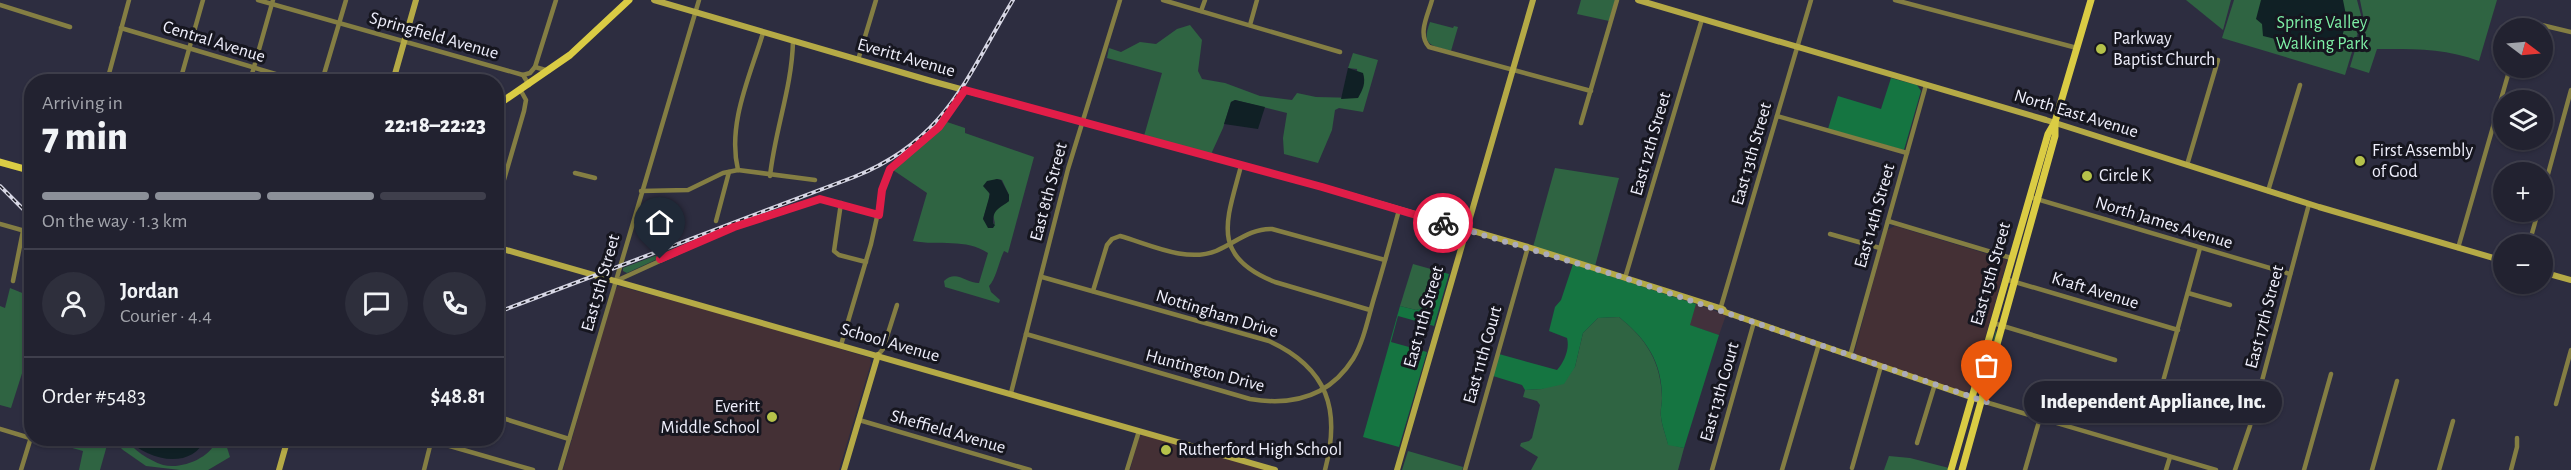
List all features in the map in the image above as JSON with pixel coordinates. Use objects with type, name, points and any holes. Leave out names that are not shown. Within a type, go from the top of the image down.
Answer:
[{"type":"main road","points":[[504,101],[549,71],[590,38],[630,0]]},
{"type":"main road","name":"East 15th Street","points":[[1962,470],[2019,270],[2048,134],[2055,123],[2091,0]]},
{"type":"main road","points":[[0,162],[24,169]]},
{"type":"main road","name":"East 15th Street","points":[[1951,470],[2011,258],[2033,198]]},
{"type":"main road","points":[[2011,258],[2017,258],[2023,253]]},
{"type":"main road","points":[[2011,258],[2015,260],[2019,270]]},
{"type":"street","points":[[109,74],[129,0]]},
{"type":"street","points":[[182,74],[203,0]]},
{"type":"street","name":"Springfield Avenue","points":[[258,0],[273,2],[523,75]]},
{"type":"street","points":[[324,74],[346,0]]},
{"type":"street","points":[[395,74],[416,0]]},
{"type":"street","points":[[529,85],[523,75],[530,73],[535,67],[556,0]]},
{"type":"street","name":"Everitt Avenue","points":[[654,0],[858,60],[1528,247],[1972,397],[2216,470]]},
{"type":"street","name":"East 5th Street","points":[[560,470],[699,0]]},
{"type":"street","points":[[858,60],[876,0]]},
{"type":"street","name":"East 8th Street","points":[[1011,393],[1083,122],[1120,0]]},
{"type":"street","points":[[1163,0],[1340,52]]},
{"type":"street","points":[[1201,11],[1204,0]]},
{"type":"street","points":[[1250,25],[1257,0]]},
{"type":"street","points":[[1432,0],[1423,34],[1424,41],[1430,47],[1591,91]]},
{"type":"street","name":"East 11th Street","points":[[1397,470],[1533,0]]},
{"type":"street","points":[[1581,123],[1617,0]]},
{"type":"street","name":"North East Avenue","points":[[1638,0],[2055,123],[2309,204],[2493,258]]},
{"type":"street","name":"East 13th Street","points":[[1722,311],[1811,0]]},
{"type":"street","points":[[1895,0],[2077,48]]},
{"type":"street","points":[[252,74],[273,2]]},
{"type":"street","points":[[0,5],[70,27]]},
{"type":"street","name":"East 12th Street","points":[[1625,278],[1702,19]]},
{"type":"street","name":"Central Avenue","points":[[121,28],[275,74]]},
{"type":"street","points":[[2553,28],[2571,32]]},
{"type":"street","points":[[738,170],[735,153],[736,123],[764,33]]},
{"type":"street","points":[[770,176],[791,72],[793,41]]},
{"type":"street","points":[[2187,165],[2218,60]]},
{"type":"street","points":[[535,67],[549,71]]},
{"type":"street","points":[[2458,248],[2507,78]]},
{"type":"street","name":"East 14th Street","points":[[1850,356],[1926,85]]},
{"type":"street","points":[[2268,191],[2300,85]]},
{"type":"street","points":[[841,345],[879,215],[882,190],[890,169],[939,127],[965,90]]},
{"type":"street","points":[[2551,162],[2571,90]]},
{"type":"street","points":[[504,180],[525,110],[526,99],[521,91]]},
{"type":"street","points":[[1777,116],[1907,153]]},
{"type":"street","points":[[1241,166],[1228,219],[1227,235],[1241,262],[1260,276],[1371,310]]},
{"type":"street","points":[[641,191],[688,190],[738,170],[770,176],[815,180]]},
{"type":"street","points":[[575,172],[595,178]]},
{"type":"street","points":[[716,221],[729,172]]},
{"type":"street","name":"North James Avenue","points":[[2033,198],[2290,274]]},
{"type":"street","points":[[616,280],[691,245],[785,208],[820,199],[879,215]]},
{"type":"street","points":[[841,203],[834,251],[839,255],[866,262]]},
{"type":"street","name":"East 17th Street","points":[[2235,470],[2253,415],[2309,204]]},
{"type":"street","name":"Huntington Drive","points":[[1026,334],[1250,399],[1272,403],[1289,402],[1323,388],[1337,378],[1354,358],[1371,310],[1399,210]]},
{"type":"street","points":[[1888,221],[2011,258]]},
{"type":"street","points":[[0,224],[23,231],[13,281]]},
{"type":"street","points":[[1093,291],[1107,245],[1119,236],[1193,256],[1216,251],[1258,230],[1272,228],[1385,260]]},
{"type":"street","points":[[1830,234],[1880,248]]},
{"type":"street","name":"East 11th Court","points":[[1465,470],[1528,247]]},
{"type":"street","points":[[2159,396],[2200,248]]},
{"type":"street","name":"School Avenue","points":[[504,249],[1275,470]]},
{"type":"street","points":[[2553,275],[2571,280]]},
{"type":"street","name":"Nottingham Drive","points":[[1042,277],[1269,341],[1294,354],[1306,365],[1323,388],[1331,411],[1333,434],[1325,470]]},
{"type":"street","name":"Kraft Avenue","points":[[2005,279],[2178,330]]},
{"type":"street","points":[[2188,293],[2230,305]]},
{"type":"street","points":[[844,470],[878,355],[883,349],[897,305]]},
{"type":"street","name":"East 13th Court","points":[[1712,470],[1754,322]]},
{"type":"street","points":[[1992,323],[2115,360]]},
{"type":"street","points":[[1782,470],[1819,344]]},
{"type":"street","points":[[2556,404],[2571,350]]},
{"type":"street","points":[[1852,468],[1881,366]]},
{"type":"street","points":[[2304,470],[2331,374]]},
{"type":"street","points":[[2372,470],[2397,381]]},
{"type":"street","points":[[1917,443],[1935,384]]},
{"type":"street","points":[[2025,470],[2040,418]]},
{"type":"street","points":[[504,419],[569,439]]},
{"type":"street","name":"Sheffield Avenue","points":[[859,420],[1030,470]]},
{"type":"street","points":[[2439,470],[2453,421]]},
{"type":"street","points":[[0,429],[24,434]]},
{"type":"street","points":[[1128,470],[1139,430]]},
{"type":"street","points":[[2511,470],[2517,438]]},
{"type":"street","points":[[21,470],[28,446]]},
{"type":"street","points":[[279,470],[286,446]]},
{"type":"street","points":[[424,470],[430,446]]},
{"type":"street","points":[[455,446],[533,470]]},
{"type":"street","points":[[2166,470],[2170,457]]},
{"type":"shaded area","points":[[2261,0],[2343,0],[2347,20],[2338,50],[2334,54],[2328,54],[2287,39],[2284,41],[2263,36],[2262,24],[2256,19]]},
{"type":"shaded area","points":[[1348,68],[1363,73],[1363,86],[1358,98],[1341,99]]},
{"type":"shaded area","points":[[1235,100],[1265,107],[1258,129],[1224,124],[1231,102]]},
{"type":"shaded area","points":[[1001,180],[1009,195],[1009,201],[995,212],[993,223],[995,225],[993,228],[988,228],[983,219],[990,194],[983,186],[987,181]]},
{"type":"shaded area","points":[[1895,226],[2007,260],[1971,388],[1967,392],[1854,354],[1887,230]]},
{"type":"shaded area","points":[[618,286],[745,320],[870,358],[871,363],[839,470],[563,470]]},
{"type":"shaded area","points":[[1696,304],[1726,315],[1719,335],[1689,325]]},
{"type":"shaded area","name":"Rutherford High School","points":[[1144,434],[1267,470],[1130,470],[1139,437]]},
{"type":"shaded area","points":[[135,446],[200,446],[191,455],[181,458],[169,459],[146,453]]},
{"type":"green space","points":[[1581,0],[1615,0],[1609,21],[1577,14]]},
{"type":"green space","points":[[2186,0],[2231,0],[2223,30]]},
{"type":"green space","name":"Spring Valley Walking Park","points":[[2234,0],[2357,0],[2362,19],[2345,75],[2222,38]]},
{"type":"green space","points":[[2360,0],[2497,0],[2479,61],[2441,51],[2377,49],[2369,73],[2350,67],[2364,20]]},
{"type":"green space","points":[[1430,22],[1453,28],[1458,27],[1451,51],[1433,46],[1427,40]]},
{"type":"green space","points":[[1190,25],[1202,40],[1198,71],[1202,79],[1225,83],[1260,96],[1292,100],[1297,93],[1316,97],[1358,98],[1357,69],[1348,68],[1353,53],[1378,60],[1363,112],[1339,108],[1335,110],[1332,130],[1318,163],[1284,154],[1283,138],[1287,113],[1235,100],[1231,102],[1212,152],[1214,156],[1144,136],[1162,73],[1107,58],[1109,48],[1121,52],[1140,42],[1156,44],[1177,29]]},
{"type":"green space","points":[[1891,78],[1917,85],[1921,91],[1904,150],[1828,129],[1838,96],[1881,109]]},
{"type":"green space","points":[[947,122],[965,128],[965,133],[1034,157],[1008,253],[1004,251],[994,279],[989,286],[991,292],[1000,300],[999,303],[945,287],[944,281],[953,276],[979,283],[988,253],[980,248],[961,244],[913,241],[927,193],[893,170]],"holes":[[[997,179],[1002,180],[1009,195],[1009,201],[997,208],[993,214],[995,224],[983,219],[989,200],[990,182]]]},
{"type":"green space","points":[[1555,168],[1619,178],[1595,266],[1533,247]]},
{"type":"green space","points":[[707,236],[627,273],[623,271],[623,268]]},
{"type":"green space","points":[[1413,264],[1438,271],[1426,307],[1416,310],[1400,306]]},
{"type":"green space","points":[[1573,264],[1696,304],[1690,325],[1719,335],[1684,448],[1668,445],[1662,420],[1661,385],[1656,362],[1637,334],[1619,317],[1598,318],[1583,333],[1575,367],[1564,384],[1525,390],[1522,385],[1493,376],[1499,354],[1557,370],[1560,367],[1567,351],[1567,338],[1549,331],[1555,307],[1561,300]]},
{"type":"green space","points":[[1438,271],[1449,274],[1434,326],[1398,316],[1391,342],[1427,352],[1399,447],[1363,437],[1400,306],[1416,310],[1426,307]]},
{"type":"green space","points":[[10,288],[24,294],[24,367],[11,408],[0,405],[0,306],[5,308]]},
{"type":"green space","points":[[1619,317],[1637,334],[1655,362],[1661,385],[1661,412],[1668,444],[1684,448],[1678,470],[1531,470],[1538,457],[1520,446],[1521,443],[1532,438],[1540,405],[1537,401],[1523,397],[1525,390],[1542,389],[1575,367],[1583,333],[1598,318]]},
{"type":"green space","points":[[1996,330],[1997,337],[1981,391],[1978,394]]},
{"type":"green space","points":[[65,446],[107,446],[100,470],[79,470],[83,451]]},
{"type":"green space","points":[[119,446],[131,446],[152,460],[171,466],[179,466],[196,460],[213,446],[227,446],[230,457],[208,470],[180,470],[146,466]]},
{"type":"green space","points":[[1408,451],[1463,467],[1462,470],[1402,470]]},
{"type":"green space","points":[[1889,456],[1910,458],[1949,468],[1948,470],[1884,470]]},
{"type":"railway","points":[[504,310],[854,177],[885,162],[911,145],[950,105],[1013,0]]},
{"type":"railway","points":[[0,186],[24,210]]},
{"type":"way so far","points":[[1443,223],[1625,278],[1987,402]]},
{"type":"place","name":"Parkway Baptist Church","points":[[2101,49]]},
{"type":"place","name":"First Assembly of God","points":[[2360,161]]},
{"type":"place","name":"Circle K","points":[[2087,176]]},
{"type":"place","name":"Independent Appliance, Inc.","points":[[1987,402]]},
{"type":"place","name":"Everitt Middle School","points":[[772,417]]},
{"type":"place","name":"Rutherford High School","points":[[1166,450]]},
{"type":"route","points":[[660,259],[734,227],[785,208],[820,199],[879,215],[882,190],[890,169],[939,127],[965,90],[1322,187],[1443,223]]}]
